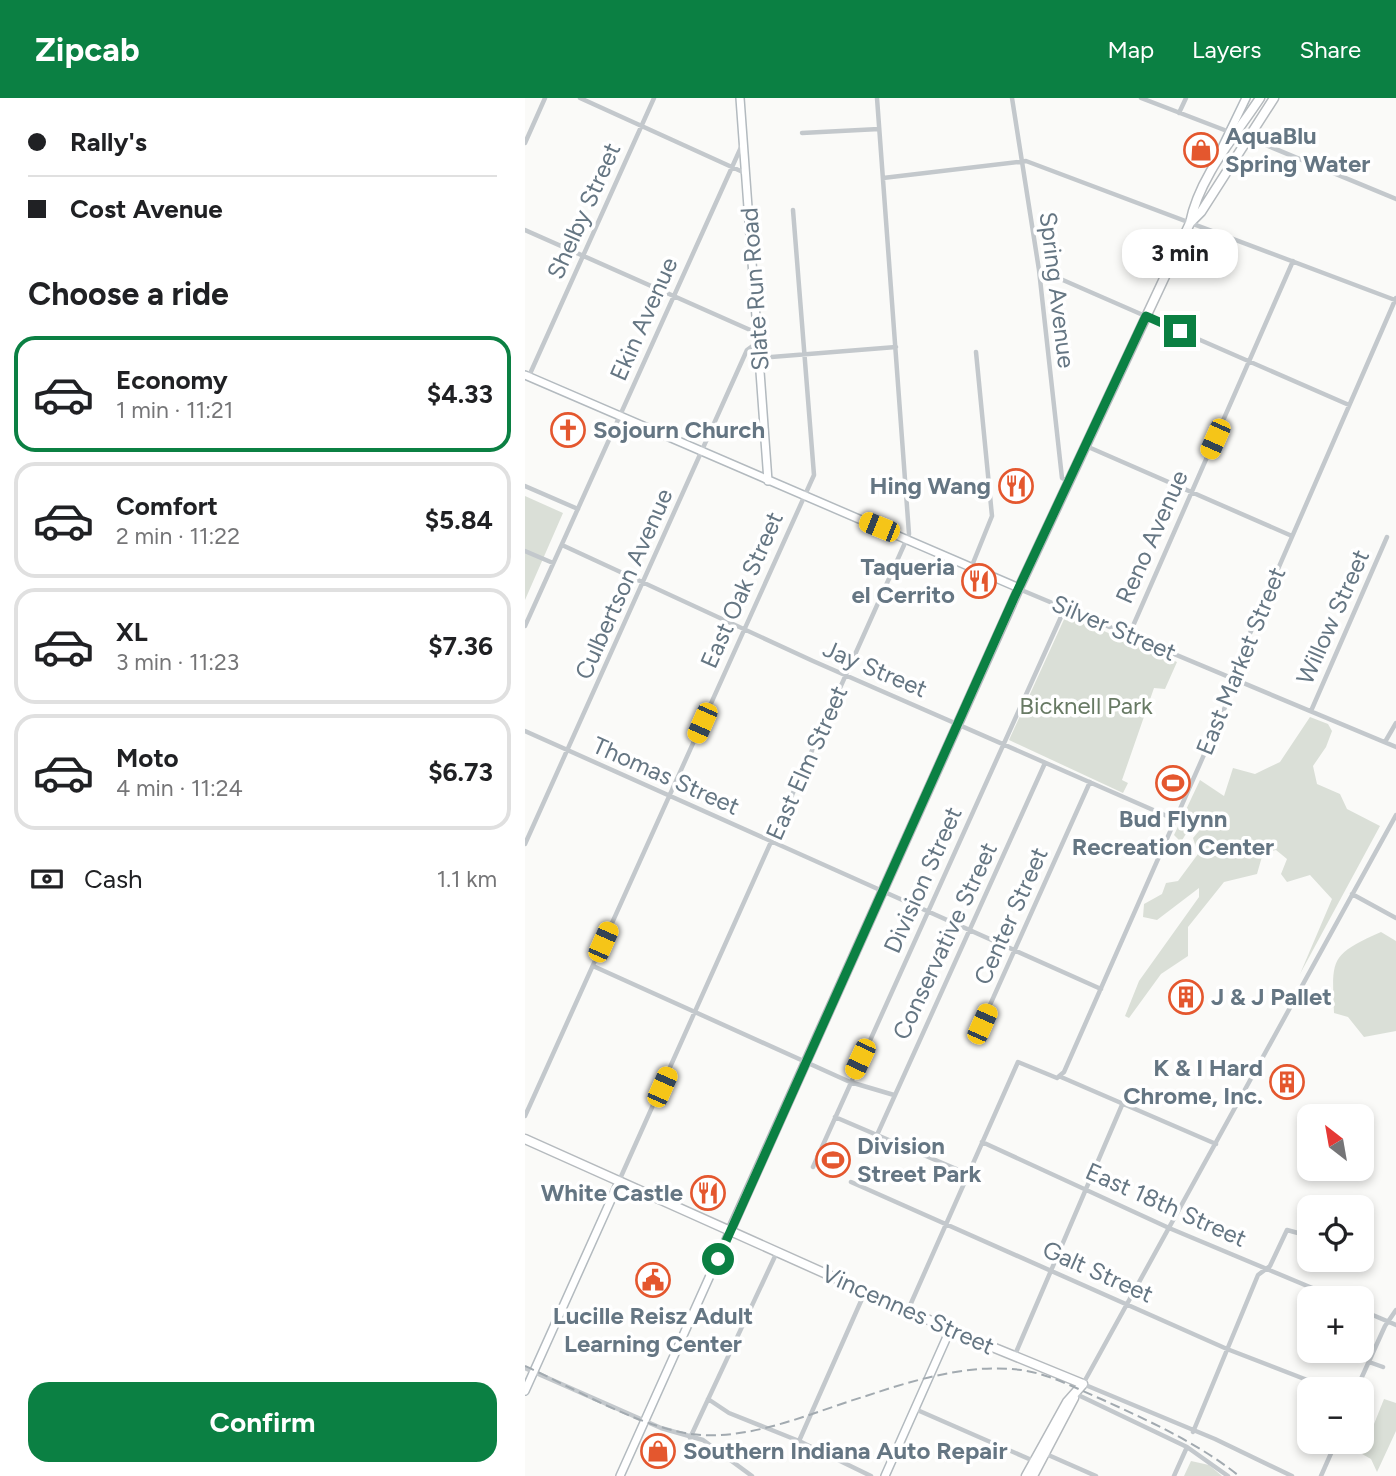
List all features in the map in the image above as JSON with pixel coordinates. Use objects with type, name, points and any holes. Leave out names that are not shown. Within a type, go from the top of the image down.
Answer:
[{"type":"main road","name":"Slate Run Road","points":[[740,98],[768,481]]},
{"type":"main road","points":[[620,1476],[957,723],[1246,98]]},
{"type":"main road","points":[[1232,132],[1260,98]]},
{"type":"main road","points":[[1190,223],[1201,212],[1274,98]]},
{"type":"main road","name":"Silver Street","points":[[527,376],[1019,588]]},
{"type":"main road","name":"Vincennes Street","points":[[525,1139],[950,1330],[1083,1384]]},
{"type":"main road","name":"East Elm Street","points":[[525,1391],[619,1182]]},
{"type":"main road","points":[[885,1476],[950,1330]]},
{"type":"main road","points":[[1026,1476],[1037,1463],[1083,1384]]},
{"type":"main road","points":[[1033,1476],[1037,1463]]},
{"type":"street","points":[[525,143],[545,98]]},
{"type":"street","points":[[580,98],[746,173]]},
{"type":"street","name":"Shelby Street","points":[[527,376],[654,98]]},
{"type":"street","name":"East Elm Street","points":[[619,1182],[907,540],[877,98]]},
{"type":"street","name":"Spring Avenue","points":[[1012,98],[1039,270],[1062,478],[1069,482]]},
{"type":"street","points":[[1141,98],[1396,199]]},
{"type":"street","points":[[1179,113],[1186,98]]},
{"type":"street","points":[[802,133],[880,129]]},
{"type":"street","name":"Ekin Avenue","points":[[525,626],[744,142]]},
{"type":"street","points":[[883,178],[1021,160],[1396,299]]},
{"type":"street","name":"East Oak Street","points":[[525,1116],[814,475],[793,210]]},
{"type":"street","points":[[525,230],[758,337]]},
{"type":"street","name":"Reno Avenue","points":[[1129,635],[1293,261]]},
{"type":"street","points":[[1039,270],[1349,405]]},
{"type":"street","name":"East Market Street","points":[[1061,1077],[1233,689],[1234,670],[1396,299]]},
{"type":"street","name":"Culbertson Avenue","points":[[525,844],[747,349],[758,337]]},
{"type":"street","points":[[759,358],[896,347]]},
{"type":"street","points":[[971,569],[992,516],[976,352]]},
{"type":"street","points":[[1086,446],[1292,537]]},
{"type":"street","points":[[525,486],[578,509]]},
{"type":"street","name":"Willow Street","points":[[1311,711],[1387,537]]},
{"type":"street","name":"Jay Street","points":[[562,545],[744,630],[1176,820]]},
{"type":"street","points":[[525,551],[553,564]]},
{"type":"street","name":"Silver Street","points":[[1019,588],[1396,747]]},
{"type":"street","name":"Division Street","points":[[813,1167],[1065,608]]},
{"type":"street","points":[[1385,742],[1396,723]]},
{"type":"street","name":"Thomas Street","points":[[525,731],[1101,989]]},
{"type":"street","name":"Conservative Street","points":[[877,1135],[924,1025],[940,1002],[1045,763]]},
{"type":"street","name":"Center Street","points":[[981,1025],[1090,782]]},
{"type":"street","points":[[1083,1384],[1396,815]]},
{"type":"street","points":[[1352,894],[1396,918]]},
{"type":"street","points":[[593,966],[850,1082],[894,1095]]},
{"type":"street","points":[[907,1310],[1018,1062],[1061,1077],[1216,1144]]},
{"type":"street","points":[[1013,1357],[1122,1105]]},
{"type":"street","points":[[835,1117],[968,1174]]},
{"type":"street","name":"East 18th Street","points":[[982,1142],[1169,1228],[1307,1286]]},
{"type":"street","name":"Galt Street","points":[[851,1182],[1227,1349],[1299,1377]]},
{"type":"street","points":[[1193,1432],[1258,1275],[1266,1269],[1287,1230],[1297,1233]]},
{"type":"street","points":[[690,1438],[777,1252]]},
{"type":"street","points":[[799,1441],[866,1292]]},
{"type":"street","points":[[1374,1351],[1396,1310]]},
{"type":"street","points":[[1374,1315],[1396,1325]]},
{"type":"street","points":[[1372,1363],[1383,1367]]},
{"type":"street","points":[[525,1368],[644,1422],[709,1444],[750,1476]]},
{"type":"street","name":"Vincennes Street","points":[[1083,1384],[1292,1476]]},
{"type":"street","points":[[1076,1394],[1188,1447],[1228,1476]]},
{"type":"street","points":[[708,1399],[729,1413],[799,1441],[871,1476]]},
{"type":"street","points":[[915,1409],[1037,1463]]},
{"type":"street","points":[[1174,1476],[1188,1447]]},
{"type":"street","points":[[1043,1453],[1096,1476]]},
{"type":"street","points":[[1321,1476],[1331,1454]]},
{"type":"green space","points":[[525,496],[563,513],[525,600]]},
{"type":"green space","name":"Bicknell Park","points":[[1066,615],[1177,662],[1165,689],[1154,688],[1122,780],[1128,783],[1123,793],[1009,740]]},
{"type":"green space","points":[[1310,717],[1328,724],[1332,731],[1326,747],[1313,766],[1317,784],[1340,794],[1347,809],[1380,826],[1300,974],[1332,899],[1310,875],[1287,882],[1281,874],[1287,859],[1276,850],[1263,853],[1257,874],[1224,882],[1188,927],[1188,956],[1161,974],[1129,1018],[1125,1016],[1139,981],[1199,897],[1199,888],[1157,920],[1143,917],[1144,904],[1162,894],[1166,883],[1178,881],[1198,854],[1193,838],[1209,819],[1198,814],[1181,842],[1174,835],[1200,780],[1224,796],[1233,768],[1255,774],[1280,762]]},
{"type":"green space","points":[[1381,932],[1396,941],[1396,1031],[1364,1037],[1348,1017],[1334,1013],[1334,970],[1343,953]]},
{"type":"green space","points":[[1384,1399],[1396,1403],[1396,1431],[1377,1472],[1371,1459],[1362,1454],[1374,1454],[1374,1424]]},
{"type":"green space","points":[[1191,1461],[1209,1465],[1222,1476],[1184,1476]]},
{"type":"railway","points":[[525,1366],[635,1418],[681,1432],[702,1435],[723,1435],[765,1428],[942,1374],[982,1369],[1021,1370],[1062,1382],[1155,1424],[1207,1453],[1239,1476]]},
{"type":"place","name":"AquaBlu Spring Water","points":[[1201,150]]},
{"type":"place","name":"Sojourn Church","points":[[568,430]]},
{"type":"place","name":"Hing Wang","points":[[1016,486]]},
{"type":"place","name":"Taqueria el Cerrito","points":[[979,581]]},
{"type":"place","name":"Bud Flynn Recreation Center","points":[[1173,783]]},
{"type":"place","name":"J & J Pallet","points":[[1186,997]]},
{"type":"place","name":"K & I Hard Chrome, Inc.","points":[[1287,1082]]},
{"type":"place","name":"Division Street Park","points":[[833,1160]]},
{"type":"place","name":"White Castle","points":[[708,1193]]},
{"type":"place","name":"Lucille Reisz Adult Learning Center","points":[[653,1280]]},
{"type":"place","name":"Southern Indiana Auto Repair","points":[[658,1451]]},
{"type":"route","points":[[718,1259],[957,723],[1146,316],[1180,331]]}]
